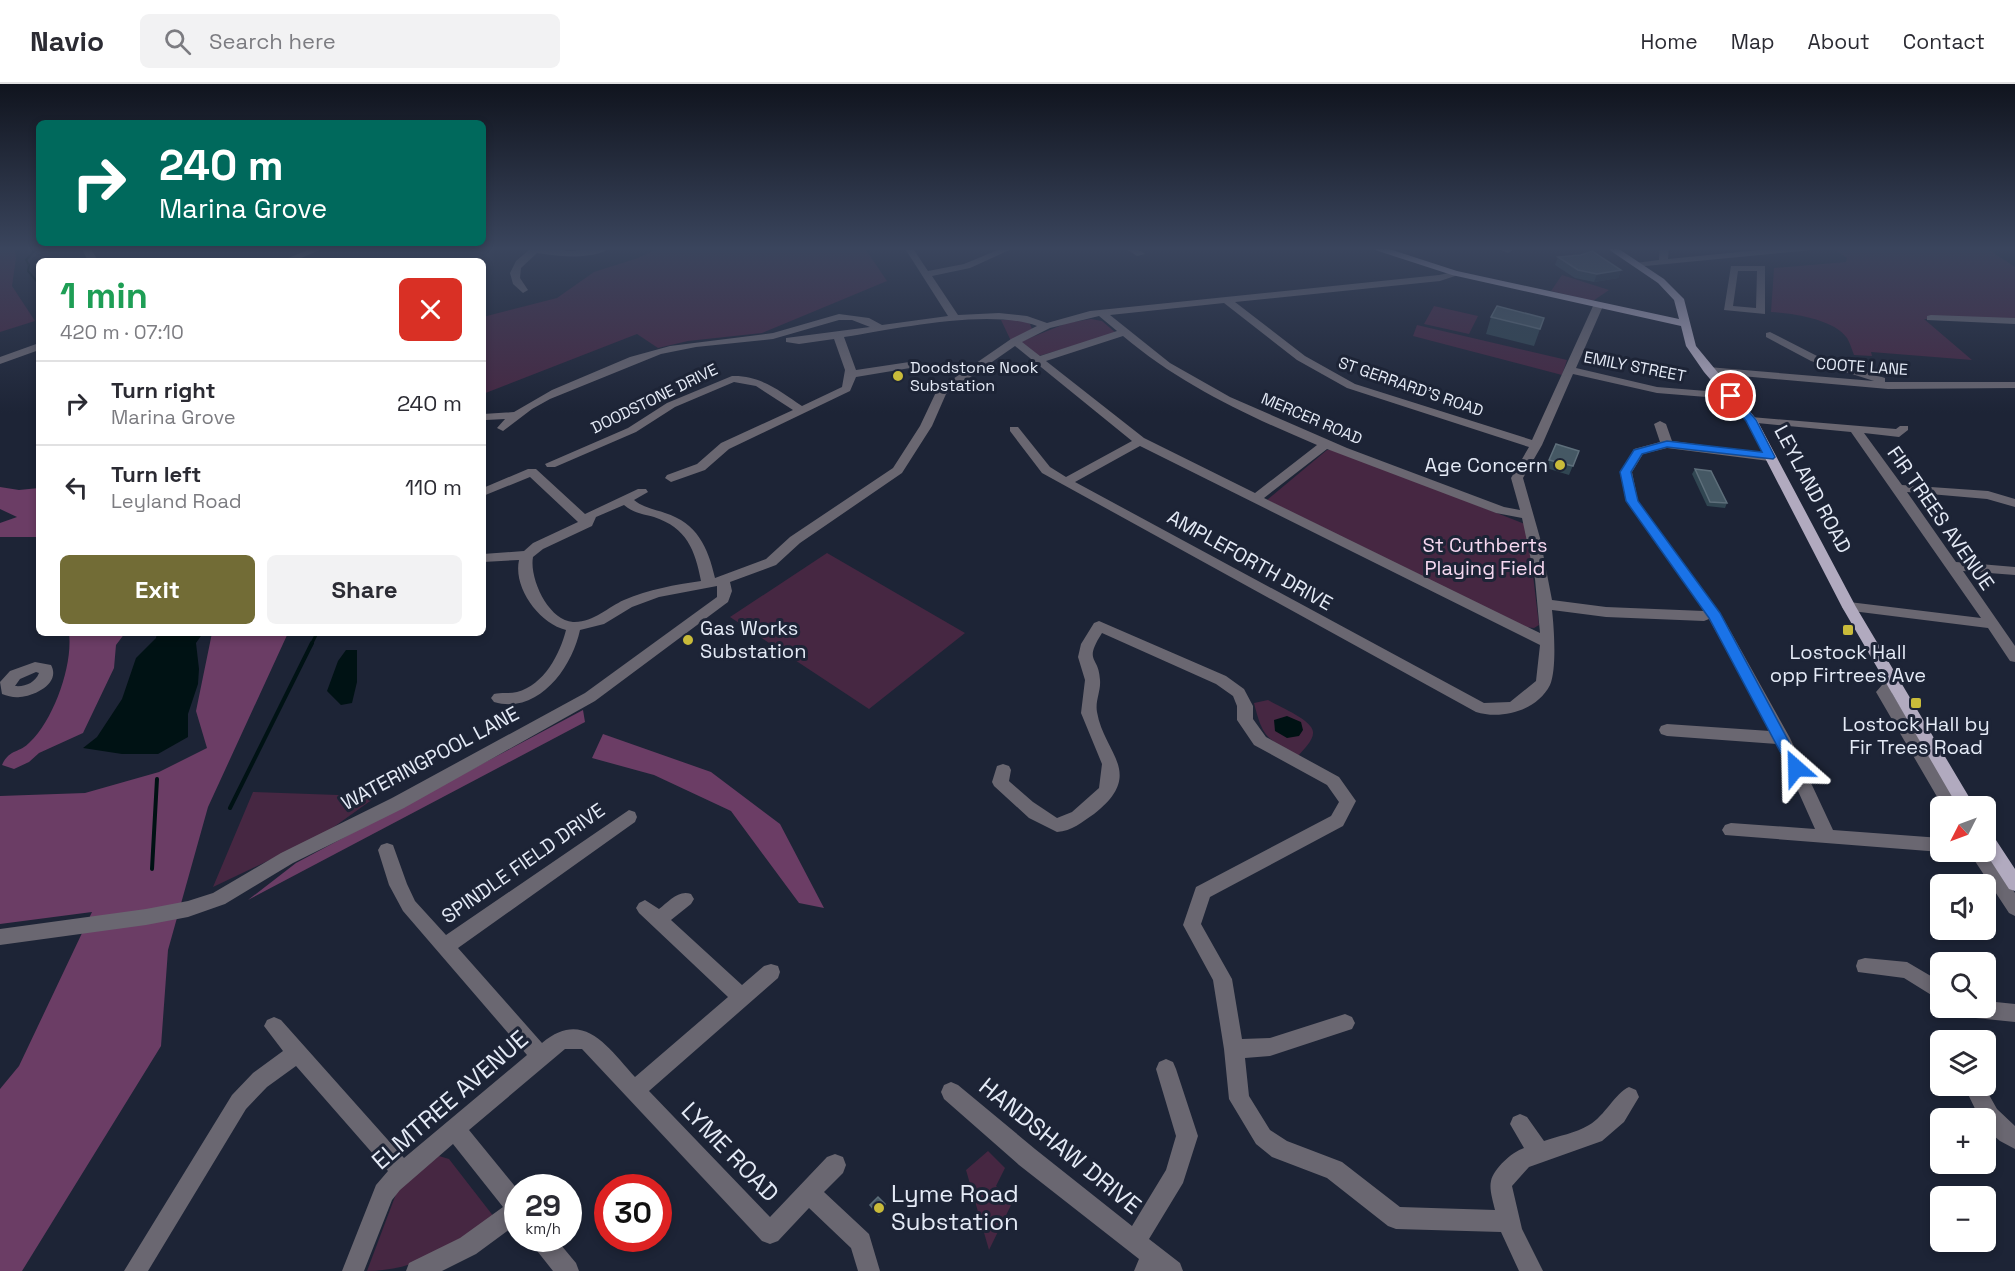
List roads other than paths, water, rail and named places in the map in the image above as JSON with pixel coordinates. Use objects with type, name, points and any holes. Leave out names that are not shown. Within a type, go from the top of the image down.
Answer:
[{"type":"main road","points":[[1582,302],[1686,324]]},
{"type":"main road","name":"LEYLAND ROAD","points":[[1679,302],[1691,346],[1708,370],[1751,420],[1849,607],[1960,796]]},
{"type":"main road","points":[[1996,860],[2015,884]]},
{"type":"street","points":[[945,302],[955,319]]},
{"type":"street","points":[[642,492],[591,515],[587,523],[538,546],[528,555],[525,565],[527,581],[534,598],[558,623],[574,627],[599,621],[627,604],[657,593],[716,582],[741,575],[771,562],[795,540],[897,470],[926,426],[941,392],[1015,341],[1046,326],[1102,312],[1193,302]]},
{"type":"street","name":"ST GERRARD'S ROAD","points":[[1229,302],[1301,358],[1343,382],[1536,444]]},
{"type":"street","points":[[1729,302],[1728,308],[1761,312],[1761,302]]},
{"type":"street","points":[[1015,341],[1140,441],[1547,643],[1545,604],[1528,515],[1517,478],[1536,444],[1598,306]]},
{"type":"street","name":"MERCER ROAD","points":[[1102,312],[1187,379],[1327,443],[1501,510],[1528,515]]},
{"type":"street","points":[[503,428],[525,407],[638,358],[668,349],[774,336],[843,315],[864,318],[881,328]]},
{"type":"street","points":[[790,340],[799,341],[917,322],[955,319],[1028,318],[1046,326]]},
{"type":"street","points":[[1931,318],[2015,321]]},
{"type":"street","points":[[1038,360],[1125,332]]},
{"type":"street","points":[[671,478],[701,467],[725,446],[846,389],[851,384],[852,374],[838,336]]},
{"type":"street","points":[[1775,341],[1815,358],[1883,381],[1888,386]]},
{"type":"street","points":[[0,361],[36,347]]},
{"type":"street","points":[[852,374],[916,364]]},
{"type":"street","name":"EMILY STREET","points":[[1569,370],[1658,390],[1731,396]]},
{"type":"street","name":"COOTE LANE","points":[[1708,370],[1751,370],[1888,386],[2015,385]]},
{"type":"street","name":"DOODSTONE DRIVE","points":[[552,464],[632,430],[671,405],[732,379],[742,378],[754,381],[801,410]]},
{"type":"street","points":[[486,417],[514,416]]},
{"type":"street","points":[[1751,420],[1899,433],[1904,428]]},
{"type":"street","points":[[1660,424],[1667,444]]},
{"type":"street","name":"AMPLEFORTH DRIVE","points":[[1014,429],[1046,470],[1066,482],[1481,708],[1495,711],[1510,710],[1537,690],[1543,683],[1547,643]]},
{"type":"street","name":"FIR TREES AVENUE","points":[[1855,430],[2015,657]]},
{"type":"street","points":[[1066,482],[1140,441]]},
{"type":"street","points":[[1255,499],[1327,443]]},
{"type":"street","points":[[1769,457],[1667,444],[1638,452],[1626,472],[1632,501],[1715,616],[1782,738],[1827,837]]},
{"type":"street","points":[[486,491],[532,472],[587,523]]},
{"type":"street","points":[[1898,488],[1988,495],[2015,503]]},
{"type":"street","points":[[626,499],[641,511],[660,515],[684,526],[695,536],[716,582]]},
{"type":"street","points":[[486,558],[528,555]]},
{"type":"street","points":[[1952,566],[2015,571]]},
{"type":"street","name":"WATERINGPOOL LANE","points":[[0,937],[188,909],[219,899],[287,858],[398,803],[590,697],[723,599],[725,591],[716,582]]},
{"type":"street","points":[[1545,604],[1606,612],[1704,616]]},
{"type":"street","points":[[1849,607],[1991,624]]},
{"type":"street","points":[[1003,770],[1000,782],[1011,796],[1025,803],[1044,821],[1059,825],[1070,821],[1103,798],[1111,779],[1110,769],[1106,752],[1088,707],[1093,676],[1084,661],[1086,647],[1099,626],[1221,680],[1239,693],[1245,706],[1245,720],[1260,741],[1333,781],[1348,801],[1337,821],[1202,892],[1192,925],[1222,979],[1234,1049],[1239,1099],[1263,1137],[1280,1149],[1334,1170],[1396,1218],[1507,1221]]},
{"type":"street","points":[[499,698],[529,701],[539,686],[553,672],[573,638],[574,627]]},
{"type":"street","points":[[1893,682],[1884,692],[1945,796]]},
{"type":"street","points":[[1667,730],[1782,738]]},
{"type":"street","name":"SPINDLE FIELD DRIVE","points":[[444,947],[629,817]]},
{"type":"street","points":[[1731,830],[1930,844]]},
{"type":"street","points":[[387,850],[403,897],[444,947],[541,1056]]},
{"type":"street","points":[[1993,862],[2015,908]]},
{"type":"street","points":[[685,899],[652,914],[742,997]]},
{"type":"street","points":[[1865,966],[1907,970],[1930,985]]},
{"type":"street","points":[[634,1091],[771,972]]},
{"type":"street","points":[[1996,1011],[2015,1013]]},
{"type":"street","points":[[1234,1049],[1270,1047],[1345,1023]]},
{"type":"street","points":[[274,1026],[402,1171]]},
{"type":"street","name":"ELMTREE AVENUE","points":[[353,1271],[384,1193],[402,1171],[558,1042],[579,1038],[589,1042],[618,1073]]},
{"type":"street","points":[[135,1271],[239,1102],[260,1080],[297,1053]]},
{"type":"street","name":"HANDSHAW DRIVE","points":[[1135,1242],[1175,1174],[1187,1136],[1166,1069]]},
{"type":"street","name":"LYME ROAD","points":[[618,1073],[770,1233],[809,1193],[861,1242],[868,1271]]},
{"type":"street","name":"HANDSHAW DRIVE","points":[[951,1092],[1027,1157],[1135,1242],[1157,1266]]},
{"type":"street","points":[[1979,1096],[1989,1118],[2004,1132],[2015,1138]]},
{"type":"street","points":[[1532,1271],[1517,1246],[1507,1221],[1501,1183],[1522,1159],[1595,1134],[1617,1115],[1629,1097]]},
{"type":"street","points":[[1520,1124],[1540,1153]]},
{"type":"street","points":[[454,1128],[504,1191]]},
{"type":"street","points":[[809,1193],[835,1165]]},
{"type":"street","points":[[417,1271],[468,1246],[504,1219]]},
{"type":"street","points":[[552,1252],[567,1271]]},
{"type":"waterway","points":[[312,643],[316,636]]},
{"type":"waterway","points":[[230,808],[312,643]]},
{"type":"waterway","points":[[152,869],[157,779]]},
{"type":"place","name":"Doodstone Nook Substation","points":[[898,376]]},
{"type":"place","name":"Age Concern","points":[[1560,465]]},
{"type":"place","name":"Lostock Hall opp Firtrees Ave","points":[[1848,630]]},
{"type":"place","name":"Gas Works Substation","points":[[688,640]]},
{"type":"place","name":"Lostock Hall by Fir Trees Road","points":[[1916,703]]},
{"type":"place","name":"Lyme Road Substation","points":[[879,1208]]},
{"type":"park label","name":"St Cuthberts Playing Field","points":[[1485,556]]}]
